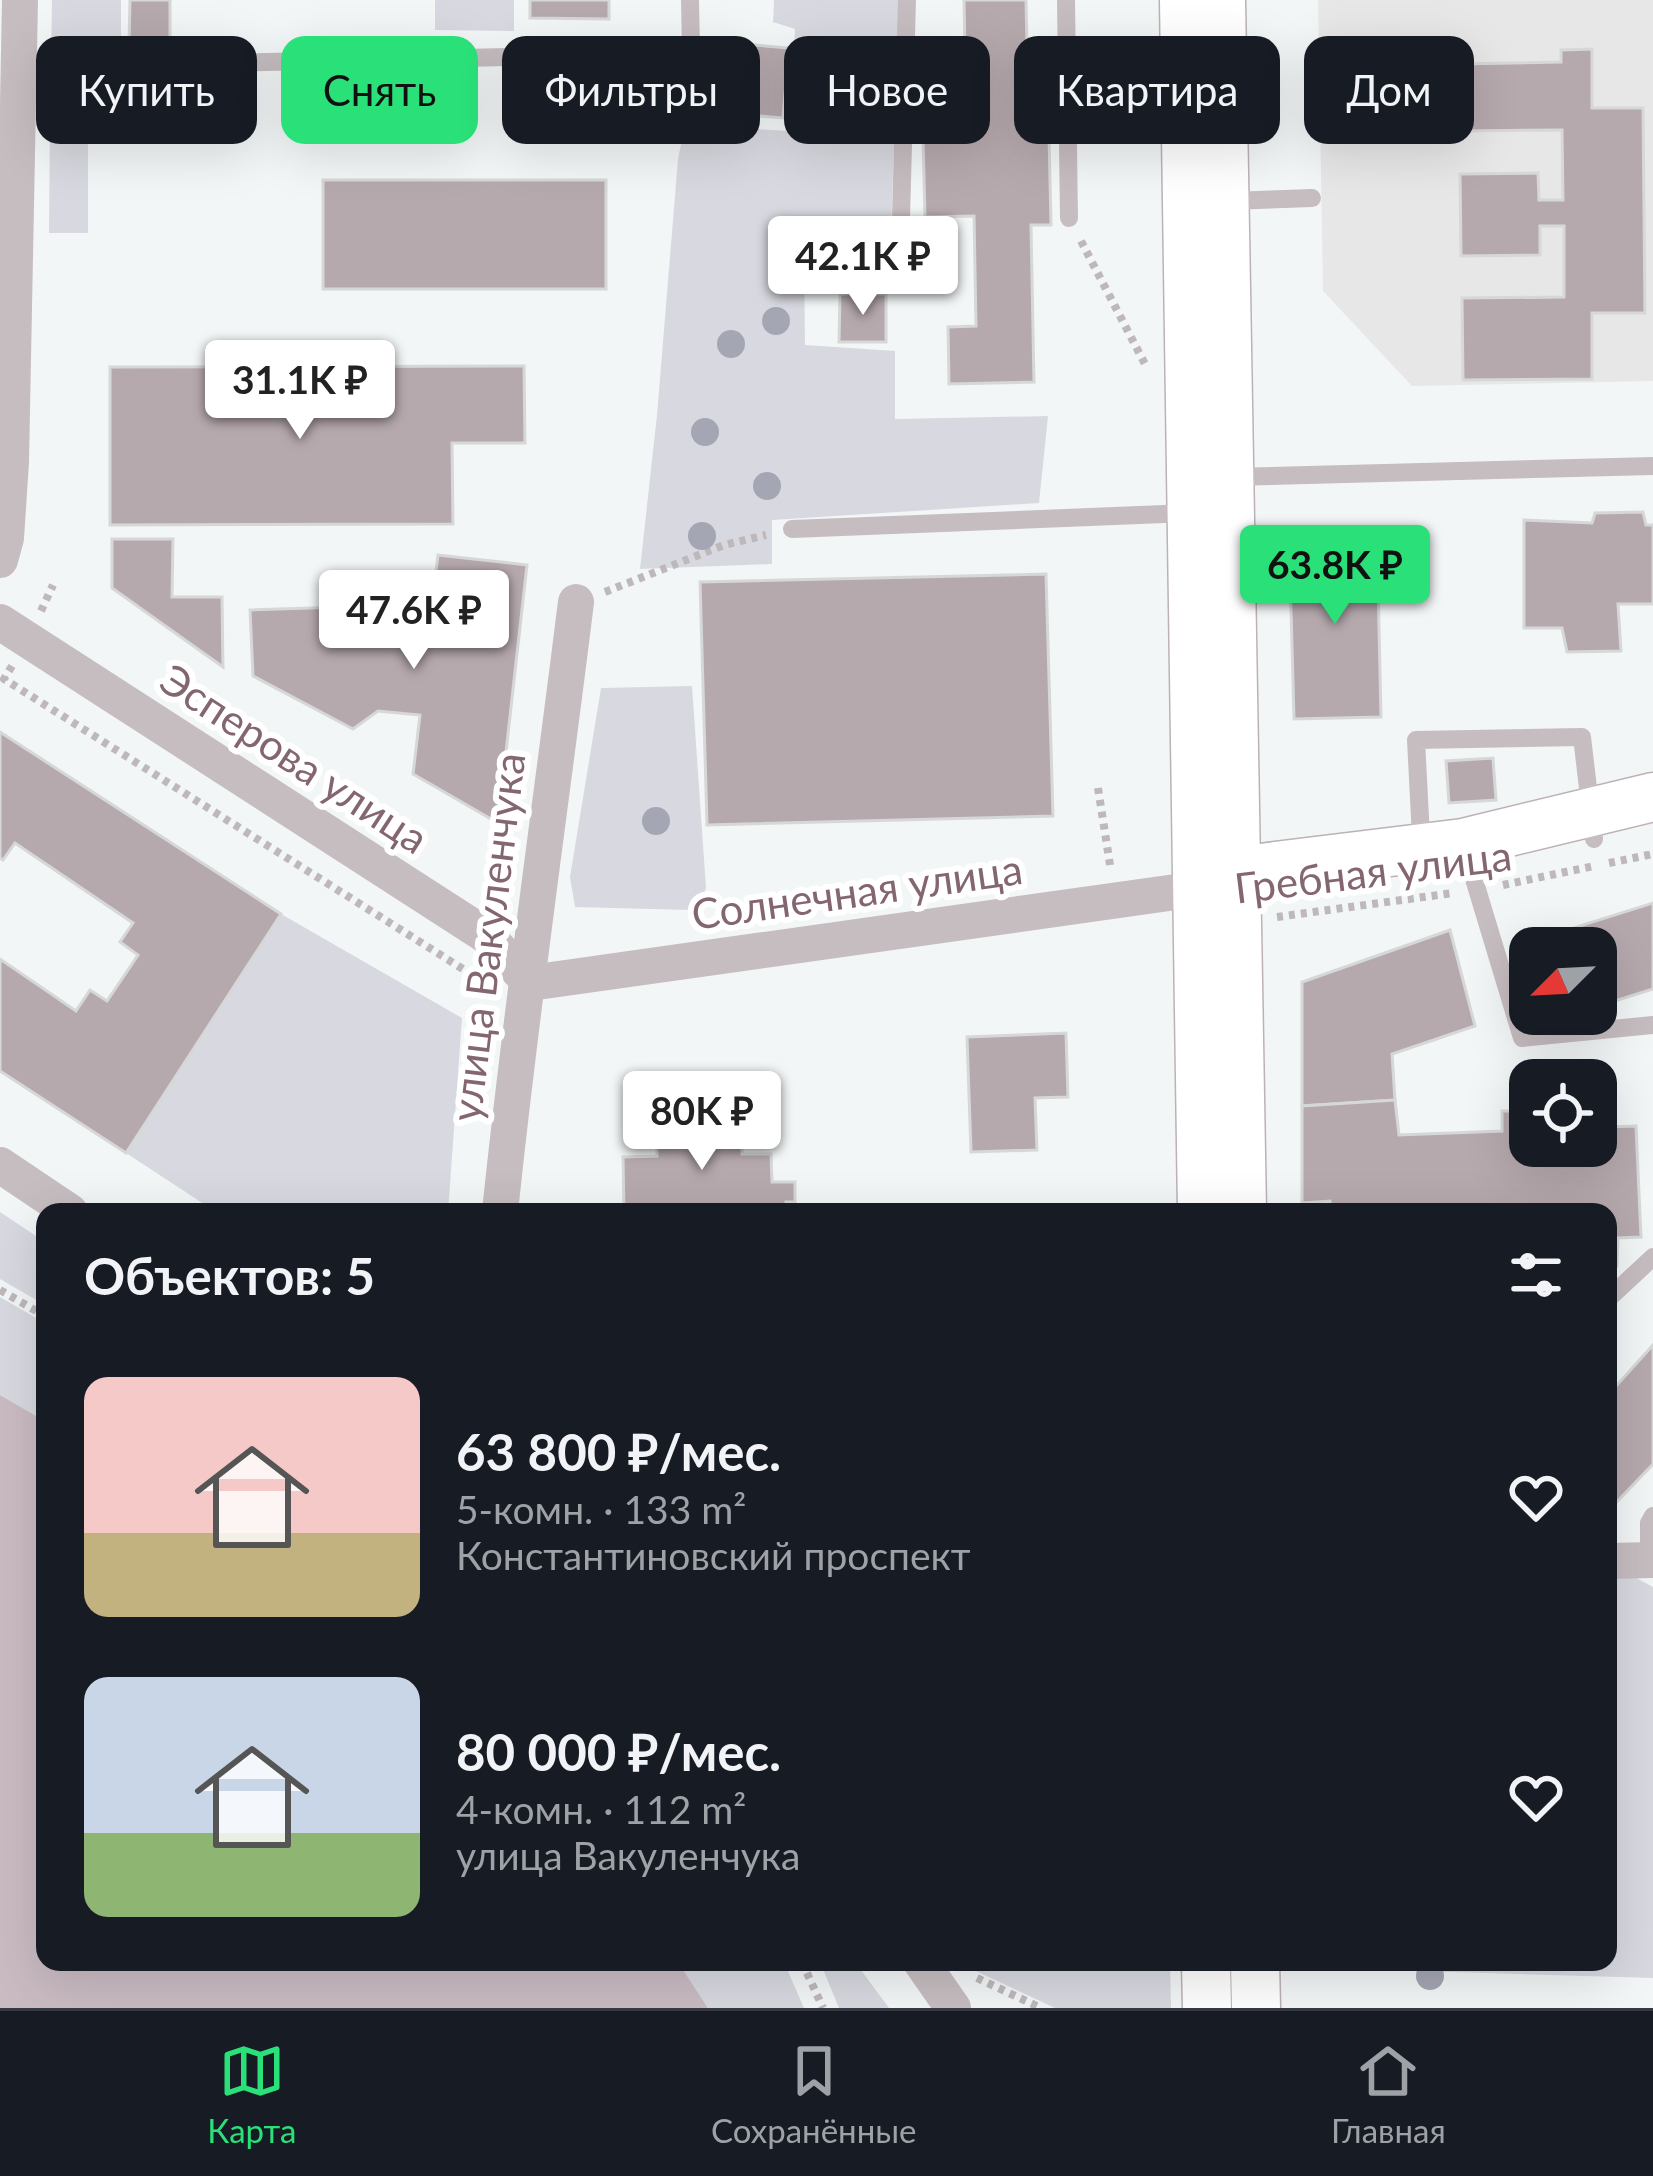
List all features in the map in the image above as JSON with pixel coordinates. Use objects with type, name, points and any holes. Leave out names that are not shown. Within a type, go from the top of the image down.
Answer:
[{"type":"street","points":[[0,560],[6,538],[20,0]]},
{"type":"street","points":[[1184,0],[1234,893],[1242,1203]]},
{"type":"street","points":[[1210,495],[1224,201],[1221,0]]},
{"type":"street","name":"улица Вакуленчука","points":[[501,1203],[576,602]]},
{"type":"street","name":"Эсперова улица","points":[[0,622],[487,936],[530,983]]},
{"type":"street","name":"Гребная улица","points":[[1234,893],[1458,859],[1591,826],[1653,797]]},
{"type":"street","name":"Гребная улица","points":[[1591,826],[1653,826]]},
{"type":"street","points":[[1203,1203],[1234,893]]},
{"type":"street","name":"Солнечная улица","points":[[530,983],[1234,893]]},
{"type":"street","points":[[0,1165],[57,1203]]},
{"type":"street","points":[[1617,1561],[1651,1560]]},
{"type":"street","points":[[940,1971],[953,2008]]},
{"type":"street","points":[[1206,1971],[1207,2008]]},
{"type":"street","points":[[1255,1971],[1256,2008]]},
{"type":"lane","points":[[690,0],[691,36]]},
{"type":"lane","points":[[901,218],[908,0]]},
{"type":"lane","points":[[1066,0],[1069,218]]},
{"type":"lane","points":[[19,67],[502,57]]},
{"type":"lane","points":[[1224,201],[1312,198]]},
{"type":"lane","points":[[792,529],[1653,466]]},
{"type":"lane","points":[[1591,826],[1582,737],[1416,740],[1522,1038],[1653,1025]]},
{"type":"lane","points":[[1617,1291],[1653,1257]]},
{"type":"lane","points":[[1651,1560],[1649,1523],[1653,1516]]},
{"type":"path","points":[[1069,218],[1153,379]]},
{"type":"path","points":[[576,602],[724,545],[792,529]]},
{"type":"path","points":[[1098,788],[1110,865]]},
{"type":"path","points":[[1234,893],[1458,859],[1653,854]]},
{"type":"path","points":[[0,1290],[36,1311]]},
{"type":"path","points":[[806,1971],[823,2008]]},
{"type":"path","points":[[952,1971],[1041,2008]]},
{"type":"shaded area","points":[[52,0],[121,0],[121,36],[51,36]]},
{"type":"shaded area","points":[[435,0],[514,0],[514,31],[435,30]]},
{"type":"shaded area","points":[[774,0],[899,0],[898,36],[795,36],[795,29],[773,22]]},
{"type":"shaded area","points":[[1318,0],[1653,0],[1653,381],[1412,386],[1323,291],[1320,144],[1474,144],[1474,36],[1319,36]]},
{"type":"shaded area","points":[[760,129],[784,131],[784,144],[894,144],[890,261],[804,264],[805,345],[895,351],[895,419],[1048,416],[1039,503],[772,520],[772,564],[640,569],[681,144],[760,144]]},
{"type":"shaded area","points":[[50,144],[88,144],[88,233],[49,233]]},
{"type":"shaded area","points":[[692,686],[706,888],[700,906],[690,910],[575,907],[570,877],[601,688]]},
{"type":"shaded area","points":[[281,914],[462,1018],[449,1203],[202,1203],[126,1153]]},
{"type":"shaded area","points":[[0,1212],[36,1236],[36,1300],[0,1279]]},
{"type":"shaded area","points":[[0,1297],[36,1318],[36,1416],[0,1395]]},
{"type":"shaded area","points":[[0,1395],[36,1416],[36,1971],[684,1971],[708,2008],[0,2008]]},
{"type":"shaded area","points":[[1629,1574],[1653,1587],[1653,1978],[1420,1971],[1617,1971],[1617,1575]]},
{"type":"shaded area","points":[[684,1971],[788,1971],[804,2008],[708,2008]]},
{"type":"shaded area","points":[[824,1971],[862,1971],[889,2008],[839,2008]]},
{"type":"shaded area","points":[[976,1971],[1170,1971],[1171,2008],[1055,2008]]},
{"type":"building","points":[[130,0],[170,0],[170,36],[129,36]]},
{"type":"building","points":[[530,0],[609,0],[609,19],[530,18]]},
{"type":"building","points":[[964,0],[1026,0],[1027,36],[1014,36],[1014,144],[1049,144],[1051,225],[1031,225],[1034,382],[949,384],[948,327],[976,326],[974,216],[925,217],[923,144],[990,144],[990,36],[965,36]]},
{"type":"building","points":[[760,46],[784,48],[783,118],[760,116]]},
{"type":"building","points":[[1592,49],[1592,108],[1643,108],[1645,313],[1592,313],[1592,379],[1463,380],[1462,298],[1564,297],[1564,226],[1540,226],[1540,255],[1461,256],[1460,174],[1538,173],[1539,200],[1563,200],[1562,130],[1474,131],[1474,64],[1561,62],[1561,50]]},
{"type":"building","points":[[323,180],[606,180],[606,289],[323,289]]},
{"type":"building","points":[[840,294],[886,294],[886,342],[839,342]]},
{"type":"building","points":[[524,366],[525,443],[452,443],[453,524],[110,525],[110,367]]},
{"type":"building","points":[[1643,512],[1646,525],[1653,525],[1653,604],[1618,604],[1621,651],[1567,652],[1562,628],[1524,628],[1524,520],[1592,523],[1595,513]]},
{"type":"building","points":[[1377,536],[1381,717],[1294,719],[1289,538]]},
{"type":"building","points":[[112,539],[173,539],[172,597],[222,597],[223,667],[112,588]]},
{"type":"building","points":[[438,555],[527,565],[498,823],[413,774],[420,715],[378,711],[353,729],[253,676],[250,610],[375,606],[376,633],[428,639]]},
{"type":"building","points":[[1046,574],[1053,816],[707,825],[700,582]]},
{"type":"building","points":[[0,732],[281,914],[126,1153],[0,1071],[0,959],[76,1011],[90,990],[107,1001],[138,955],[120,942],[133,923],[15,843],[0,858]]},
{"type":"building","points":[[1493,758],[1496,800],[1449,803],[1446,761]]},
{"type":"building","points":[[1653,903],[1653,989],[1617,1000],[1617,927],[1577,927]]},
{"type":"building","points":[[1450,930],[1475,1026],[1392,1054],[1395,1100],[1302,1106],[1302,982]]},
{"type":"building","points":[[1066,1033],[1068,1097],[1035,1098],[1037,1150],[971,1152],[967,1037]]},
{"type":"building","points":[[1395,1100],[1399,1135],[1502,1131],[1502,1111],[1509,1111],[1509,1167],[1617,1167],[1617,1127],[1636,1126],[1641,1237],[1618,1238],[1617,1266],[1617,1203],[1302,1203],[1302,1106]]},
{"type":"building","points":[[688,1113],[722,1113],[722,1132],[742,1132],[742,1154],[771,1154],[772,1182],[795,1182],[795,1202],[624,1203],[623,1157],[657,1156],[656,1121],[688,1121]]},
{"type":"building","points":[[1653,1345],[1653,1464],[1617,1502],[1617,1385]]}]
